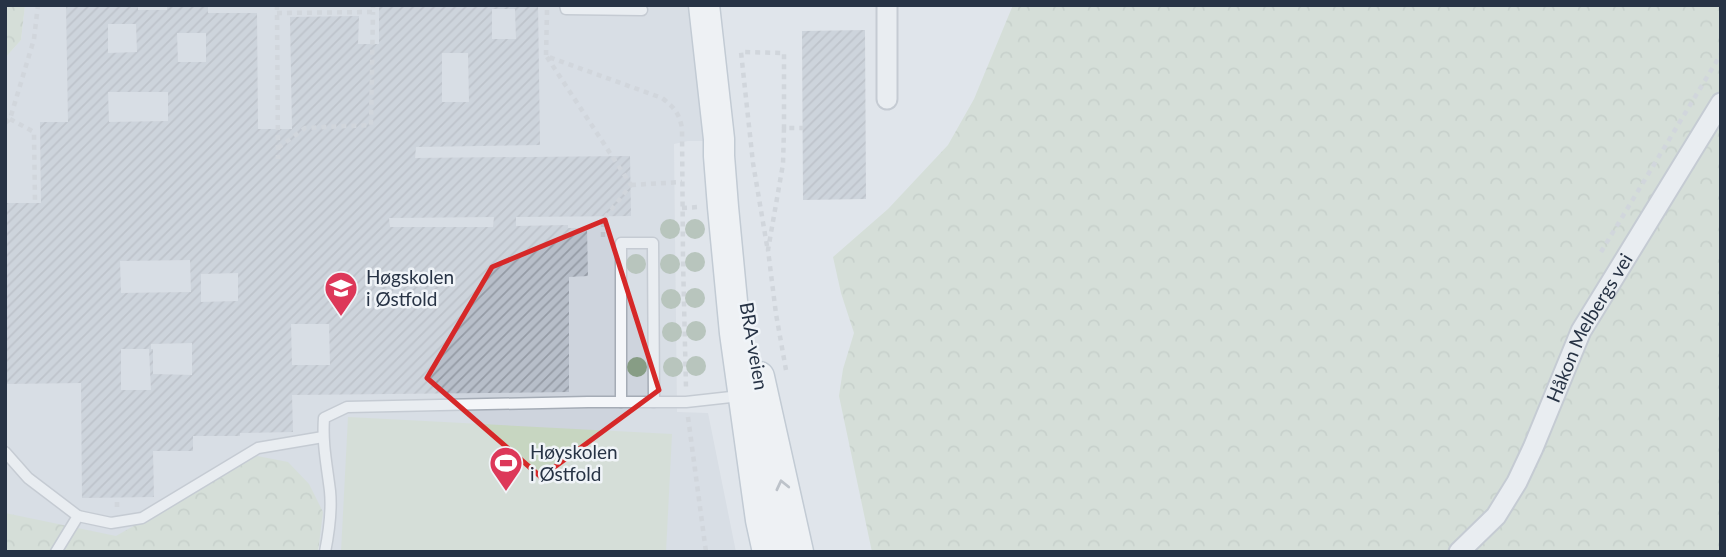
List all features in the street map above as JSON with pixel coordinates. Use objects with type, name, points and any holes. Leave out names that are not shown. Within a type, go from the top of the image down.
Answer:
[{"type":"main road","name":"BRA-veien","points":[[704,5],[719,139],[728,274],[752,394],[798,552]]},
{"type":"main road","name":"BRA-veien","points":[[752,394],[761,520],[768,552]]},
{"type":"street","points":[[887,5],[887,99]]},
{"type":"street","name":"Håkon Melbergs vei","points":[[1459,552],[1496,516],[1517,482],[1581,331],[1721,103]]},
{"type":"lane","points":[[565,5],[566,9],[642,10]]},
{"type":"lane","points":[[621,402],[621,243],[653,243],[654,402]]},
{"type":"lane","points":[[325,552],[329,536],[330,494],[323,437],[324,418],[347,407],[686,402],[752,394]]},
{"type":"lane","points":[[5,452],[28,478],[78,516],[111,523],[142,518],[258,448],[323,437]]},
{"type":"lane","points":[[56,552],[78,516]]},
{"type":"path","points":[[35,203],[34,132],[8,121],[34,39],[38,5]]},
{"type":"path","points":[[277,5],[278,159]]},
{"type":"path","points":[[277,13],[373,8],[371,125],[305,128],[278,148]]},
{"type":"path","points":[[768,250],[783,164],[784,53],[741,52],[753,163],[787,372]]},
{"type":"path","points":[[546,56],[631,185]]},
{"type":"path","points":[[784,128],[803,128]]},
{"type":"path","points":[[603,247],[603,220],[631,185],[682,182]]},
{"type":"highlighted area","points":[[605,220],[659,390],[541,477],[427,378],[492,267]]},
{"type":"shaded area","name":"Høgskolen i Østfold","points":[[25,5],[690,5],[706,141],[674,144],[677,412],[708,413],[736,552],[320,552],[311,512],[5,552],[5,58],[21,40]]},
{"type":"green space","points":[[5,5],[25,5],[21,40],[5,58]]},
{"type":"green space","points":[[1013,5],[1721,5],[1721,552],[872,552],[839,396],[843,369],[854,333],[833,257],[888,209],[948,145],[974,99]]},
{"type":"green space","name":"Høyskolen i Østfold","points":[[348,417],[672,434],[666,552],[341,552]]},
{"type":"green space","points":[[257,456],[288,462],[309,484],[323,512],[318,552],[5,552],[5,513],[116,536]]},
{"type":"building","points":[[66,5],[138,5],[138,10],[167,10],[167,5],[208,5],[208,13],[257,13],[258,129],[292,129],[290,17],[359,16],[358,44],[379,44],[379,5],[538,5],[540,145],[416,147],[415,158],[630,156],[631,216],[516,217],[516,226],[568,225],[568,228],[587,228],[588,276],[569,277],[569,392],[292,395],[293,432],[193,436],[193,451],[153,451],[154,497],[82,498],[81,383],[7,384],[5,203],[41,203],[40,122],[68,122]],"holes":[[[492,9],[515,9],[516,39],[492,39]],[[108,24],[136,24],[137,52],[108,53]],[[177,33],[206,33],[206,62],[178,62]],[[442,53],[468,53],[469,102],[442,102]],[[108,92],[168,92],[168,121],[109,122]],[[494,217],[493,227],[390,227],[389,218]],[[190,260],[191,292],[121,293],[120,261]],[[238,273],[238,301],[201,302],[201,274]],[[291,324],[329,324],[330,365],[292,365]],[[192,343],[192,375],[153,374],[151,344]],[[121,349],[149,349],[151,390],[121,390]]]},
{"type":"building","points":[[865,30],[866,199],[803,200],[802,31]]},
{"type":"place","name":"Høgskolen i Østfold","points":[[341,318]]},
{"type":"place","name":"Høyskolen i Østfold","points":[[506,493]]}]
